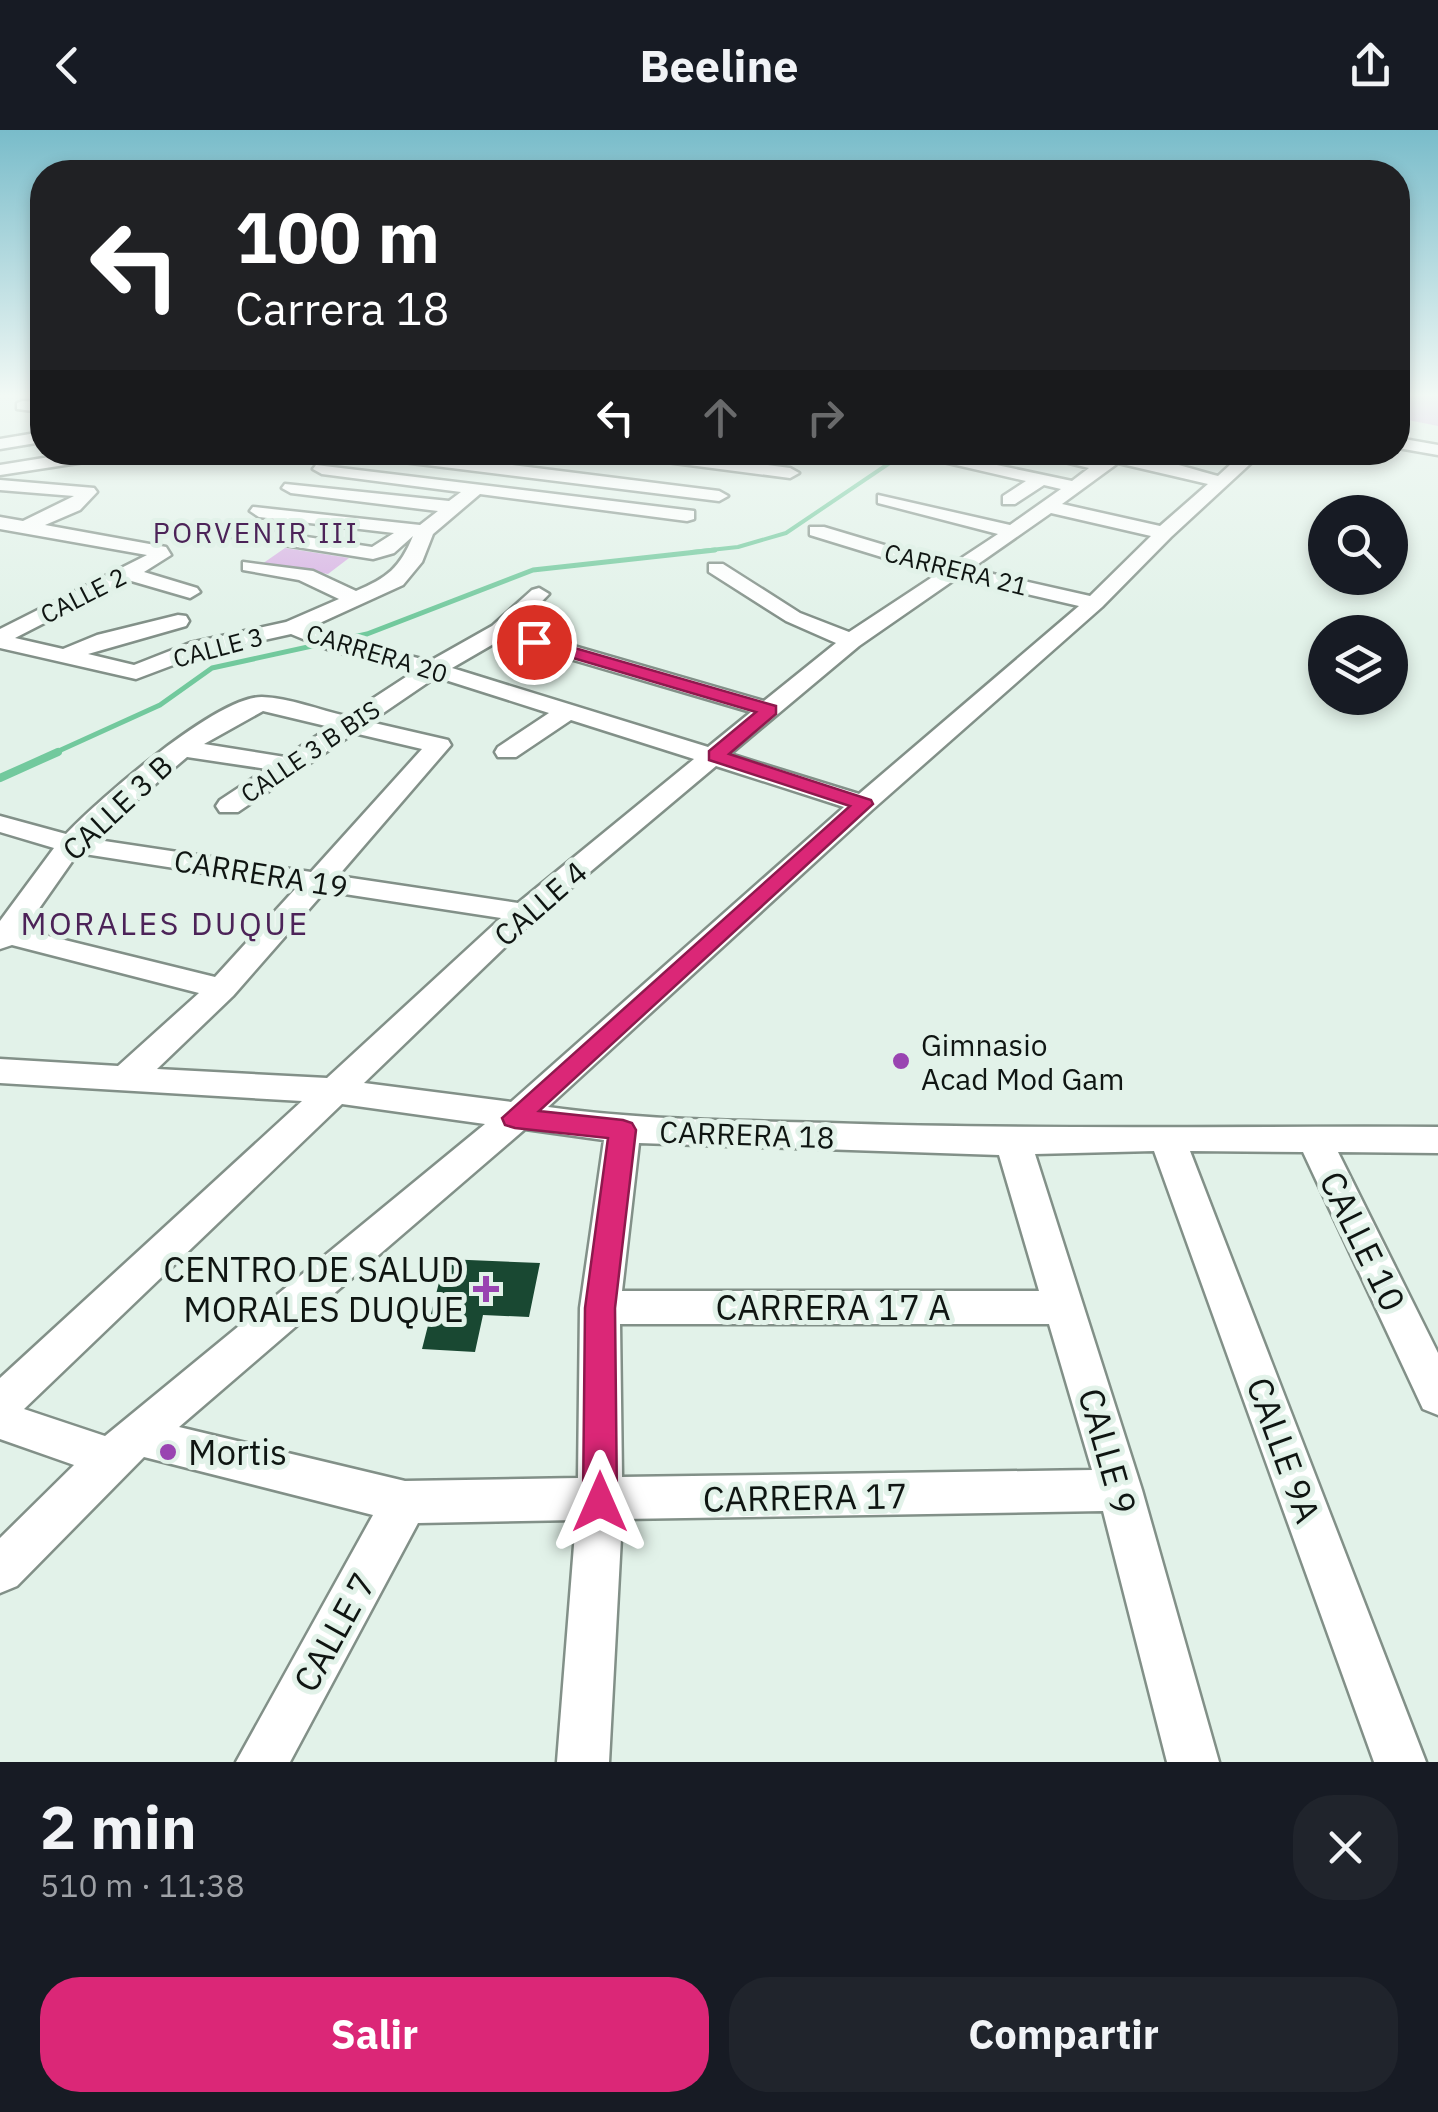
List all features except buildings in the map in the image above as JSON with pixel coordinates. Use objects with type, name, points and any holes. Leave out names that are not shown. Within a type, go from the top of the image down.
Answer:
[{"type":"street","points":[[322,469],[227,531],[373,553],[387,549],[450,507],[475,469]]},
{"type":"street","points":[[323,469],[688,515]]},
{"type":"street","points":[[523,469],[584,472],[719,496]]},
{"type":"street","points":[[692,490],[707,469]]},
{"type":"street","points":[[768,469],[790,473]]},
{"type":"street","points":[[976,469],[1164,533]]},
{"type":"street","name":"CALLE 4","points":[[0,1405],[524,914],[850,641],[1013,532],[1044,494],[1077,487],[1101,469]]},
{"type":"street","points":[[1161,469],[1221,482]]},
{"type":"street","points":[[0,1570],[124,1447],[515,1118],[864,804],[1095,603],[1235,469]]},
{"type":"street","points":[[552,500],[584,472]]},
{"type":"street","points":[[0,485],[86,490],[88,494],[0,538]]},
{"type":"street","points":[[291,488],[450,507]]},
{"type":"street","points":[[1009,500],[1044,494]]},
{"type":"street","points":[[884,499],[1013,532]]},
{"type":"street","points":[[260,511],[417,530]]},
{"type":"street","points":[[0,523],[26,527]]},
{"type":"street","name":"CALLE 2","points":[[0,639],[162,555],[159,551],[26,527]]},
{"type":"street","name":"CALLE 3","points":[[66,656],[136,672],[198,648],[297,629],[396,581],[407,571],[417,530]]},
{"type":"street","name":"CARRERA 21","points":[[817,531],[924,565],[1095,603]]},
{"type":"street","points":[[250,566],[311,578],[355,601]]},
{"type":"street","points":[[716,568],[793,616],[850,641]]},
{"type":"street","points":[[127,573],[190,592]]},
{"type":"street","name":"CALLE 3 B BIS","points":[[228,806],[433,669],[500,631],[539,594]]},
{"type":"street","points":[[0,639],[66,656],[105,640],[178,622]]},
{"type":"street","name":"CARRERA 20","points":[[297,629],[340,646],[433,669],[864,804]]},
{"type":"street","points":[[500,631],[769,710]]},
{"type":"street","points":[[568,652],[592,633]]},
{"type":"street","name":"CALLE 3 B","points":[[2,936],[72,844],[180,748],[260,704],[351,723]]},
{"type":"street","points":[[507,752],[565,713]]},
{"type":"street","points":[[124,1080],[222,989],[439,745],[351,723]]},
{"type":"street","points":[[180,748],[288,765]]},
{"type":"street","name":"CARRERA 19","points":[[0,824],[72,844],[524,914]]},
{"type":"street","points":[[2,936],[222,989]]},
{"type":"street","name":"CARRERA 18","points":[[0,1071],[336,1091],[623,1130],[1014,1142],[1167,1138],[1438,1140]]},
{"type":"street","points":[[583,1762],[600,1502],[600,1308],[623,1130]]},
{"type":"street","name":"CALLE 9A","points":[[1167,1138],[1400,1762]]},
{"type":"street","name":"CALLE 10","points":[[1315,1141],[1438,1396]]},
{"type":"street","name":"CALLE 9","points":[[1014,1142],[1120,1490],[1193,1762]]},
{"type":"street","name":"CARRERA 17 A","points":[[600,1308],[1066,1307]]},
{"type":"street","name":"CARRERA 17","points":[[0,1420],[405,1502],[600,1502],[1120,1490]]},
{"type":"street","name":"CALLE 7","points":[[262,1762],[405,1502]]},
{"type":"shaded area","points":[[285,548],[349,558],[328,574],[262,564]]},
{"type":"waterway","points":[[692,552],[738,547],[786,533],[880,469]]},
{"type":"waterway","points":[[52,754],[160,705],[212,668],[367,634],[533,570],[715,550]]},
{"type":"waterway","points":[[0,778],[58,752]]},
{"type":"place","name":"Gimnasio Acad Mod Gam","points":[[901,1061]]},
{"type":"place","name":"CENTRO DE SALUD MORALES DUQUE","points":[[486,1289]]},
{"type":"place","name":"Mortis","points":[[168,1452]]},
{"type":"district","name":"PORVENIR III","points":[[256,532]]},
{"type":"district","name":"MORALES DUQUE","points":[[165,923]]},
{"type":"route","points":[[534,642],[769,710],[715,756],[864,804],[515,1118],[623,1130],[600,1308],[600,1502]]}]
